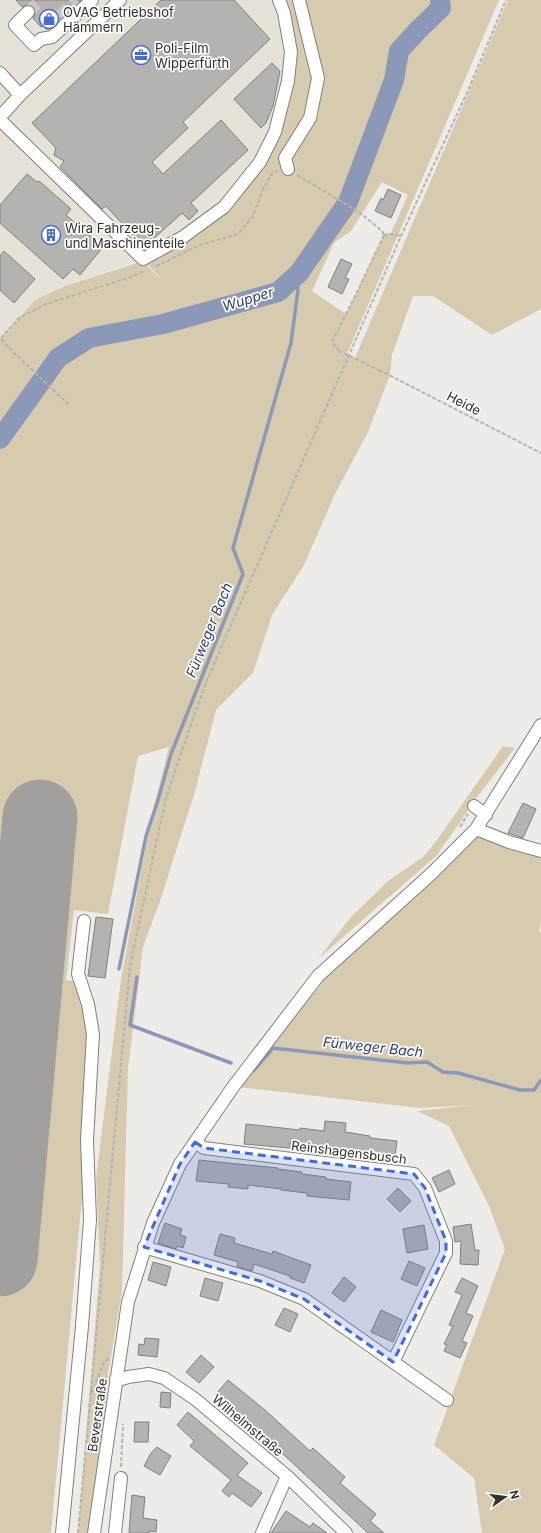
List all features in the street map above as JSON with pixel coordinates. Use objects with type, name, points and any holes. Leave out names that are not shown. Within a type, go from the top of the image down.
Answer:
[{"type":"street","points":[[28,12],[15,25],[34,46],[44,34],[52,37],[92,0]]},
{"type":"street","points":[[0,117],[20,95],[120,0]]},
{"type":"street","points":[[0,120],[143,259],[183,237],[224,207],[260,162],[275,132],[288,81],[292,52],[284,13],[279,0]]},
{"type":"street","points":[[288,169],[286,158],[310,118],[318,78],[299,0]]},
{"type":"street","points":[[0,73],[20,95]]},
{"type":"street","name":"Beverstraße","points":[[94,1533],[128,1302],[144,1247],[153,1223],[180,1164],[233,1087],[318,976],[431,874],[476,829],[541,725]]},
{"type":"street","points":[[474,806],[486,815]]},
{"type":"street","points":[[476,829],[509,842],[541,851]]},
{"type":"street","points":[[62,1533],[82,1326],[90,1220],[88,1140],[93,1034],[88,1004],[78,974],[84,921]]},
{"type":"street","name":"Reinshagensbusch","points":[[195,1142],[204,1148],[414,1174],[424,1188],[446,1241],[446,1253],[393,1362]]},
{"type":"street","points":[[144,1247],[260,1281],[304,1299],[447,1400]]},
{"type":"street","name":"Wilhelmstraße","points":[[116,1379],[149,1374],[164,1378],[195,1399],[288,1476],[346,1533]]},
{"type":"street","points":[[262,1533],[288,1476]]},
{"type":"street","points":[[115,1533],[120,1478]]},
{"type":"path","points":[[78,1533],[130,966],[166,799],[207,680],[401,236],[470,86],[506,0]]},
{"type":"path","points":[[288,169],[359,212],[382,231],[384,235],[391,234],[401,236]]},
{"type":"path","name":"Heide","points":[[384,235],[332,342],[340,351],[541,453]]},
{"type":"path","points":[[0,337],[12,351],[69,405]]},
{"type":"path","points":[[90,1391],[93,1391],[103,1364],[112,1353],[120,1353]]},
{"type":"highlighted area","points":[[195,1142],[204,1148],[414,1174],[425,1188],[446,1241],[446,1253],[393,1362],[304,1299],[260,1281],[144,1247],[180,1164]]},
{"type":"shaded area","points":[[0,0],[279,0],[291,52],[275,132],[224,207],[143,259],[65,286],[35,300],[0,340]]},
{"type":"shaded area","points":[[279,0],[499,0],[347,354],[355,358],[508,0],[541,0],[541,309],[492,335],[433,296],[413,296],[392,355],[390,375],[368,432],[335,494],[304,565],[272,615],[253,673],[216,710],[194,795],[160,901],[143,947],[128,1069],[122,1291],[108,1374],[98,1508],[94,1533],[78,1533],[100,1266],[96,1178],[121,979],[151,818],[169,747],[138,756],[108,914],[74,910],[66,980],[73,981],[86,1014],[90,1037],[82,1197],[51,1533],[0,1533],[0,340],[35,300],[65,286],[143,261],[159,277],[143,259],[224,207],[260,162],[288,81]],"holes":[[[382,182],[408,195],[391,233],[384,235],[346,314],[312,291],[334,243],[351,231]]]},
{"type":"shaded area","points":[[503,746],[515,748],[471,805],[436,856],[318,959],[350,918],[389,880],[423,857],[437,840]]},
{"type":"shaded area","points":[[478,835],[541,851],[541,922],[539,932],[541,932],[541,1533],[482,1533],[474,1478],[434,1445],[505,1249],[489,1206],[449,1126],[417,1111],[473,1105],[419,1108],[239,1087],[324,980],[448,861]]},
{"type":"building","name":"OVAG Betriebshof Hämmern","points":[[16,0],[81,0],[47,30],[43,25],[41,27],[33,18],[35,14],[33,6],[26,5],[22,7]]},
{"type":"building","points":[[161,0],[234,0],[270,39],[183,122],[188,128],[152,162],[163,174],[221,120],[248,150],[191,203],[198,211],[189,220],[182,213],[152,240],[149,237],[141,244],[106,206],[102,209],[60,167],[64,161],[54,155],[56,148],[32,123]]},
{"type":"building","points":[[272,63],[280,71],[273,106],[266,123],[261,128],[234,99]]},
{"type":"building","name":"Wira Fahrzeug- und Maschinenteile","points":[[27,174],[37,182],[39,181],[71,209],[66,215],[103,247],[80,275],[73,269],[63,279],[0,223],[0,205]]},
{"type":"building","points":[[388,189],[401,195],[391,218],[375,211],[381,198],[383,200]]},
{"type":"building","points":[[4,251],[35,279],[14,303],[0,290],[0,256]]},
{"type":"building","points":[[341,259],[352,264],[345,278],[349,279],[342,294],[328,287]]},
{"type":"building","points":[[523,803],[536,809],[523,838],[508,833]]},
{"type":"building","points":[[96,917],[113,919],[105,978],[88,976]]},
{"type":"building","points":[[325,1121],[346,1123],[345,1132],[370,1136],[370,1138],[397,1141],[394,1163],[378,1161],[378,1158],[352,1155],[352,1150],[290,1143],[290,1148],[244,1144],[246,1124],[324,1131]]},
{"type":"building","points":[[199,1160],[278,1168],[302,1172],[302,1174],[326,1177],[326,1179],[351,1182],[349,1200],[307,1196],[307,1193],[281,1189],[248,1185],[248,1189],[228,1187],[229,1184],[196,1181]]},
{"type":"building","points":[[449,1170],[455,1184],[439,1192],[432,1178]]},
{"type":"building","points":[[398,1188],[411,1201],[400,1212],[387,1199]]},
{"type":"building","points":[[165,1223],[182,1229],[180,1235],[186,1237],[183,1248],[177,1246],[176,1249],[158,1243]]},
{"type":"building","points":[[471,1224],[475,1250],[479,1250],[478,1265],[460,1264],[461,1241],[455,1242],[453,1227]]},
{"type":"building","points":[[424,1225],[428,1249],[407,1253],[403,1229]]},
{"type":"building","points":[[220,1234],[235,1238],[234,1243],[272,1254],[273,1251],[311,1265],[304,1283],[290,1278],[290,1276],[254,1264],[252,1271],[237,1267],[238,1262],[214,1255]]},
{"type":"building","points":[[409,1261],[425,1268],[417,1286],[401,1279]]},
{"type":"building","points":[[153,1262],[171,1267],[166,1286],[148,1280]]},
{"type":"building","points":[[344,1277],[356,1287],[344,1302],[332,1293]]},
{"type":"building","points":[[205,1278],[223,1283],[218,1301],[200,1296]]},
{"type":"building","points":[[462,1278],[478,1286],[466,1313],[473,1316],[462,1341],[467,1343],[460,1358],[444,1351],[447,1345],[444,1344],[453,1326],[449,1325],[462,1295],[455,1292]]},
{"type":"building","points":[[284,1308],[298,1314],[290,1332],[275,1325]]},
{"type":"building","points":[[381,1310],[402,1320],[393,1342],[371,1332]]},
{"type":"building","points":[[145,1338],[159,1339],[157,1357],[138,1355],[139,1344],[144,1345]]},
{"type":"building","points":[[201,1355],[214,1367],[199,1383],[186,1372]]},
{"type":"building","points":[[228,1380],[265,1410],[310,1451],[313,1448],[345,1477],[340,1483],[376,1514],[370,1521],[384,1533],[368,1533],[270,1442],[269,1444],[253,1429],[250,1432],[241,1425],[245,1421],[221,1403],[222,1401],[215,1395]]},
{"type":"building","points":[[161,1392],[171,1393],[170,1408],[160,1407]]},
{"type":"building","points":[[188,1412],[248,1463],[237,1475],[262,1493],[251,1507],[232,1493],[229,1497],[222,1491],[231,1480],[190,1446],[194,1441],[177,1425]]},
{"type":"building","points":[[135,1422],[149,1422],[148,1442],[134,1442]]},
{"type":"building","points":[[157,1447],[171,1456],[160,1475],[144,1466],[151,1453]]},
{"type":"building","points":[[132,1495],[145,1497],[143,1518],[157,1520],[156,1532],[149,1531],[149,1533],[129,1533]]},
{"type":"building","points":[[286,1511],[310,1527],[313,1523],[327,1533],[271,1533]]},
{"type":"waterway","name":"Wupper","points":[[0,439],[58,358],[89,338],[163,324],[278,292],[299,273],[348,202],[394,80],[399,51],[441,8],[440,0]]},
{"type":"waterway","name":"Fürweger Bach","points":[[119,969],[146,836],[171,754],[243,574],[233,548],[291,343],[298,290],[296,276]]},
{"type":"waterway","name":"Fürweger Bach","points":[[137,977],[130,1025],[231,1063]]},
{"type":"waterway","name":"Fürweger Bach","points":[[250,1071],[254,1070],[273,1048],[408,1063],[427,1062],[443,1072],[458,1073],[520,1090],[534,1090],[541,1080]]},
{"type":"runway","points":[[0,1259],[40,817]]},
{"type":"tunnel","points":[[28,12],[41,0]]},
{"type":"tunnel","points":[[46,29],[77,0]]},
{"type":"place","name":"OVAG Betriebshof Hämmern","points":[[49,19]]},
{"type":"place","name":"Poli-Film Wipperfürth","points":[[141,55]]},
{"type":"place","name":"Wira Fahrzeug- und Maschinenteile","points":[[51,235]]}]
